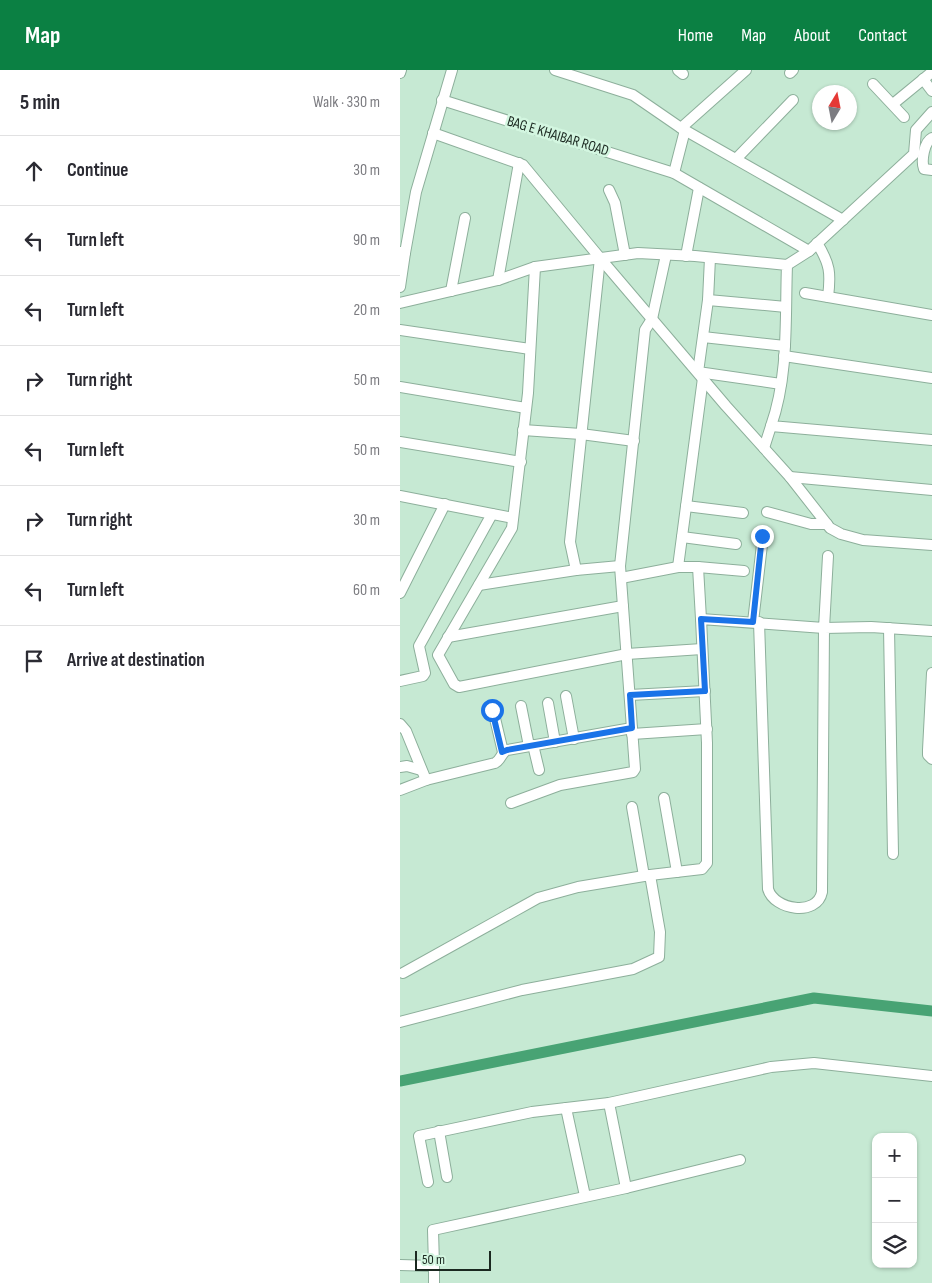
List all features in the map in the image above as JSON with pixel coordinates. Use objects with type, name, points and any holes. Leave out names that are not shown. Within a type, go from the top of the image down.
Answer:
[{"type":"street","points":[[400,284],[402,253],[416,192],[450,74],[441,70]]},
{"type":"street","points":[[555,70],[633,95],[683,129],[843,220]]},
{"type":"street","points":[[674,173],[683,129],[746,70]]},
{"type":"street","points":[[893,104],[932,72]]},
{"type":"street","points":[[923,79],[932,91]]},
{"type":"street","points":[[874,84],[904,117]]},
{"type":"street","name":"BAG E KHAIBAR ROAD","points":[[442,100],[674,173],[813,247]]},
{"type":"street","points":[[736,159],[793,100]]},
{"type":"street","points":[[400,303],[498,280],[535,267],[638,253],[787,265],[813,247],[914,154],[916,130],[932,112]]},
{"type":"street","points":[[433,133],[523,165],[652,319],[790,478],[830,528],[841,534],[863,540],[932,545]]},
{"type":"street","points":[[932,138],[926,144],[922,165],[924,169],[932,170]]},
{"type":"street","points":[[498,280],[519,163]]},
{"type":"street","points":[[686,256],[699,188]]},
{"type":"street","points":[[609,190],[615,203],[625,255]]},
{"type":"street","points":[[451,291],[464,218]]},
{"type":"street","points":[[813,247],[826,257],[830,270],[828,297]]},
{"type":"street","points":[[511,803],[560,785],[633,772],[635,769],[620,566],[645,330],[652,319],[666,255]]},
{"type":"street","points":[[576,570],[570,542],[600,258]]},
{"type":"street","points":[[678,567],[708,300],[710,258]]},
{"type":"street","points":[[764,448],[775,416],[781,384],[787,265]]},
{"type":"street","points":[[535,267],[526,408],[512,528],[438,655],[454,684],[459,687],[627,654],[702,649]]},
{"type":"street","points":[[805,293],[932,315]]},
{"type":"street","points":[[708,300],[786,308]]},
{"type":"street","points":[[400,330],[530,349]]},
{"type":"street","points":[[703,337],[932,378]]},
{"type":"street","points":[[700,375],[781,384]]},
{"type":"street","points":[[400,387],[526,408]]},
{"type":"street","points":[[771,426],[932,440]]},
{"type":"street","points":[[524,430],[581,434],[634,441]]},
{"type":"street","points":[[400,442],[521,462]]},
{"type":"street","points":[[790,478],[932,490]]},
{"type":"street","points":[[400,496],[513,518]]},
{"type":"street","points":[[400,593],[445,504]]},
{"type":"street","points":[[686,506],[744,514]]},
{"type":"street","points":[[767,512],[819,525],[827,524]]},
{"type":"street","points":[[400,681],[423,676],[425,673],[419,646],[492,514]]},
{"type":"street","points":[[762,536],[756,622],[768,889],[775,900],[786,906],[794,907],[812,905],[819,901],[822,892],[824,628],[828,556]]},
{"type":"street","points":[[682,537],[736,544]]},
{"type":"street","points":[[479,585],[576,570],[620,566]]},
{"type":"street","points":[[621,578],[678,567],[698,567],[744,572]]},
{"type":"street","points":[[403,973],[538,898],[578,887],[647,875],[702,870],[707,863],[707,729],[698,567]]},
{"type":"street","points":[[448,637],[623,606]]},
{"type":"street","points":[[701,619],[824,628],[889,628],[932,631]]},
{"type":"street","points":[[889,628],[893,854]]},
{"type":"street","points":[[932,673],[928,750],[928,755],[932,759]]},
{"type":"street","points":[[630,695],[705,691]]},
{"type":"street","points":[[566,696],[574,739]]},
{"type":"street","points":[[548,703],[555,742]]},
{"type":"street","points":[[521,706],[539,770]]},
{"type":"street","points":[[400,790],[426,780],[498,761],[502,752],[492,710]]},
{"type":"street","points":[[400,724],[406,730],[426,780]]},
{"type":"street","points":[[502,752],[632,731],[707,729]]},
{"type":"street","points":[[400,768],[407,766],[422,770]]},
{"type":"street","points":[[664,798],[677,872]]},
{"type":"street","points":[[400,1022],[522,990],[633,969],[660,957],[660,932],[632,807]]},
{"type":"street","points":[[428,1182],[419,1136],[439,1131],[532,1112],[609,1103],[797,1063],[814,1063],[932,1076]]},
{"type":"street","points":[[609,1103],[626,1188]]},
{"type":"street","points":[[566,1108],[585,1196]]},
{"type":"street","points":[[439,1131],[447,1177]]},
{"type":"street","points":[[434,1283],[433,1230],[626,1188],[740,1160]]},
{"type":"street","points":[[400,1265],[434,1266]]},
{"type":"waterway","points":[[400,1081],[814,998],[932,1011]]},
{"type":"route","points":[[492,710],[502,752],[632,728],[630,695],[705,691],[701,619],[753,622],[762,536]]}]
